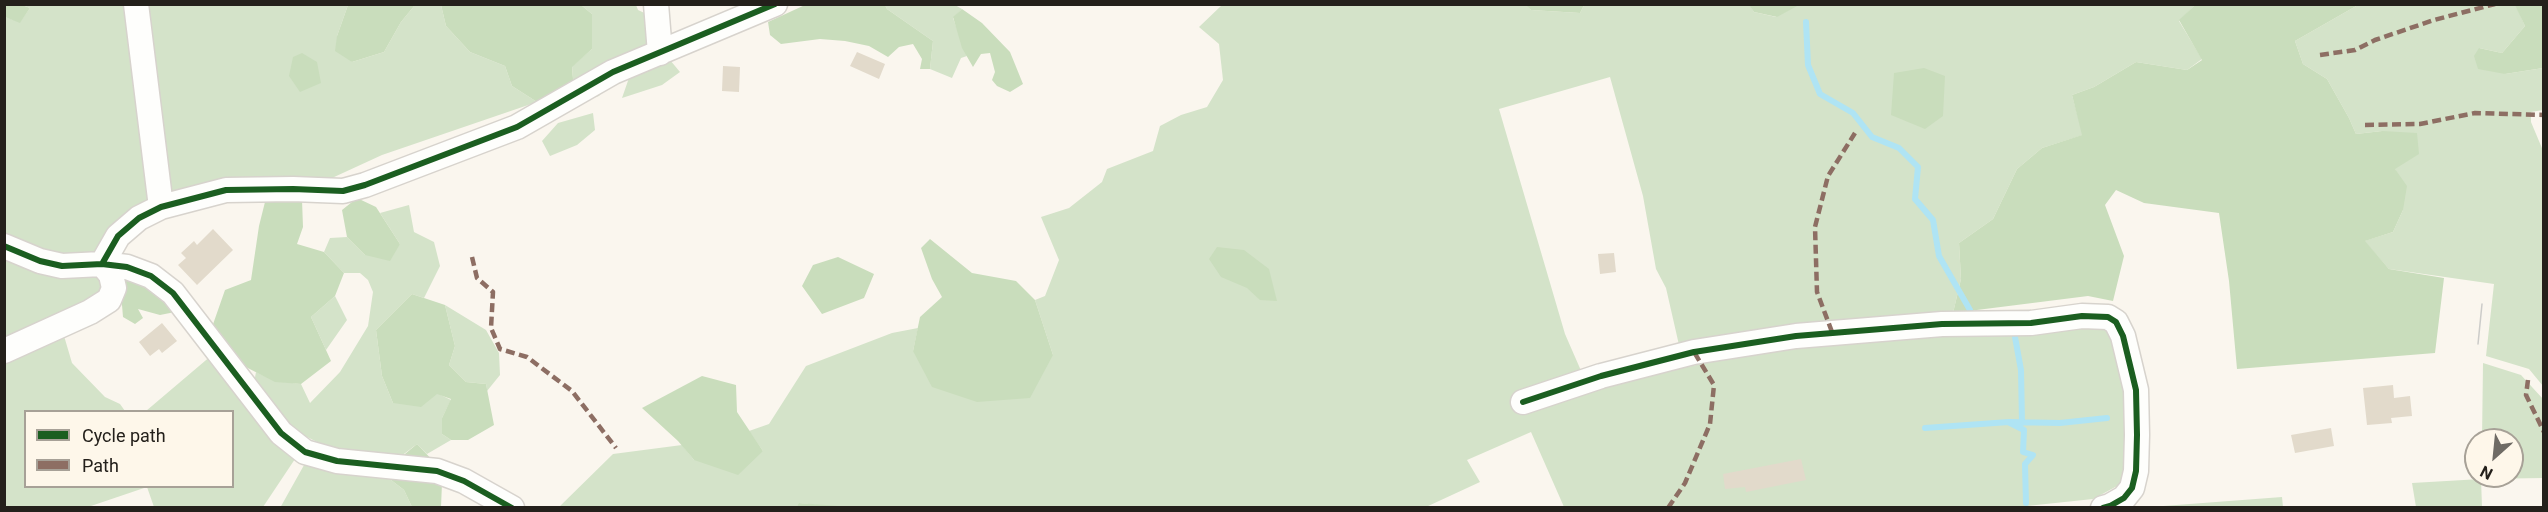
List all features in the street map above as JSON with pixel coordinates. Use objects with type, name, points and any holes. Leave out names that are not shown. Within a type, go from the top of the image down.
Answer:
[{"type":"street","points":[[136,4],[161,207]]},
{"type":"street","points":[[656,4],[660,53]]},
{"type":"street","points":[[102,264],[118,236],[139,218],[161,207],[226,190],[342,190],[365,185],[517,127],[613,72],[775,4]]},
{"type":"street","points":[[4,246],[40,261],[62,266],[102,264],[127,267],[151,276],[173,293],[273,424],[305,452],[337,461],[437,471],[464,481],[512,507]]},
{"type":"street","points":[[4,351],[90,312],[108,300],[114,288],[111,275],[102,264]]},
{"type":"street","points":[[1522,402],[1601,376],[1694,351],[1796,336],[1942,324],[2031,323],[2082,315],[2108,317],[2116,322],[2122,336],[2136,390],[2137,453],[2132,488],[2124,498],[2110,506],[2103,507]]},
{"type":"green space","points":[[5,4],[30,8],[20,23],[5,17]]},
{"type":"green space","points":[[348,4],[415,5],[401,22],[384,52],[352,62],[335,51],[337,36]]},
{"type":"green space","points":[[1526,4],[1531,10],[1580,13],[1584,5],[1749,4],[1754,12],[1776,17],[1799,4],[2195,5],[2179,21],[2202,59],[2187,70],[2136,62],[2094,87],[2072,95],[2083,135],[2042,148],[2017,169],[1993,219],[1959,243],[1961,279],[1953,313],[1679,345],[1666,288],[1656,269],[1643,196],[1610,77],[1499,109],[1565,334],[1589,389],[1772,348],[2095,322],[2112,332],[2126,402],[2131,453],[2119,485],[2093,499],[2008,508],[1564,507],[1531,432],[1467,460],[1480,482],[1426,507],[843,508],[800,503],[797,508],[558,508],[613,454],[682,445],[694,460],[763,451],[749,431],[769,424],[806,366],[892,333],[918,328],[913,351],[1053,355],[1035,300],[1045,296],[1059,260],[1041,217],[1069,208],[1102,182],[1107,169],[1153,151],[1160,126],[1181,115],[1207,107],[1223,80],[1219,44],[1199,27],[1222,5]]},
{"type":"green space","points":[[22,5],[127,5],[140,137],[150,199],[92,257],[65,259],[5,234],[5,17],[20,22],[30,8]]},
{"type":"green space","points":[[146,5],[348,5],[337,36],[352,62],[384,52],[401,22],[415,5],[441,5],[446,26],[470,52],[505,66],[512,86],[537,102],[382,155],[332,178],[294,178],[170,198]]},
{"type":"green space","points":[[441,5],[581,5],[592,14],[592,49],[572,67],[575,103],[537,102],[512,86],[505,66],[470,52],[446,26]]},
{"type":"green space","points":[[581,5],[636,5],[638,10],[653,17],[647,46],[630,57],[599,96],[575,103],[572,66],[592,49],[592,14]]},
{"type":"green space","points":[[805,5],[885,5],[887,9],[933,41],[930,69],[920,69],[922,59],[913,44],[899,47],[888,57],[869,46],[845,41],[820,39],[781,44],[770,35],[768,22]]},
{"type":"green space","points":[[885,5],[955,5],[962,9],[953,18],[967,56],[961,58],[952,78],[930,69],[933,41],[887,9]]},
{"type":"green space","points":[[1526,5],[1584,5],[1580,13],[1531,10]]},
{"type":"green space","points":[[1749,5],[1799,5],[1777,17],[1754,12]]},
{"type":"green space","points":[[2195,5],[2358,5],[2295,41],[2303,64],[2327,79],[2356,134],[2382,131],[2417,133],[2419,154],[2395,169],[2407,186],[2403,210],[2393,232],[2365,241],[2389,269],[2444,278],[2435,353],[2237,369],[2229,281],[2219,213],[2144,203],[2116,190],[2105,205],[2124,256],[2113,301],[2088,296],[1953,313],[1961,279],[1959,243],[1993,219],[2017,169],[2042,148],[2082,135],[2072,95],[2094,87],[2136,62],[2187,70],[2202,60],[2179,20]]},
{"type":"green space","points":[[2358,5],[2516,5],[2525,26],[2502,53],[2479,48],[2505,74],[2543,68],[2543,110],[2531,112],[2531,122],[2544,153],[2543,386],[2529,369],[2486,356],[2494,284],[2389,269],[2364,241],[2393,232],[2403,210],[2395,169],[2382,131],[2356,134],[2327,79],[2303,64],[2295,41]]},
{"type":"green space","points":[[2515,5],[2543,5],[2543,68],[2505,74],[2478,69],[2474,56],[2479,48],[2502,53],[2525,26]]},
{"type":"green space","points":[[962,9],[982,23],[1010,52],[1023,84],[1010,92],[997,86],[992,80],[995,72],[990,53],[981,54],[973,67],[962,48],[953,17]]},
{"type":"green space","points":[[302,53],[317,62],[321,83],[300,92],[289,76],[293,57]]},
{"type":"green space","points":[[670,60],[680,72],[662,85],[622,98],[630,75]]},
{"type":"green space","points":[[1924,68],[1945,76],[1943,116],[1925,129],[1891,115],[1894,73]]},
{"type":"green space","points":[[593,113],[595,130],[577,145],[550,156],[542,141],[558,123]]},
{"type":"green space","points":[[282,193],[302,200],[303,227],[297,244],[324,252],[344,273],[335,296],[311,317],[331,361],[301,384],[275,382],[240,364],[211,330],[225,290],[251,280],[265,202]]},
{"type":"green space","points":[[357,198],[376,207],[400,244],[390,261],[365,255],[347,237],[342,210]]},
{"type":"green space","points":[[409,205],[414,232],[434,242],[440,266],[424,298],[412,294],[376,330],[382,376],[393,403],[437,393],[451,400],[442,418],[442,434],[451,440],[427,454],[417,444],[400,457],[337,452],[295,431],[253,388],[256,372],[275,381],[301,384],[310,403],[340,372],[368,326],[373,292],[368,280],[360,273],[344,273],[324,252],[330,238],[347,237],[365,255],[400,244],[380,213]]},
{"type":"green space","points":[[930,239],[972,273],[1016,281],[1035,300],[1053,355],[1030,398],[977,402],[932,387],[913,351],[920,317],[942,297],[932,279],[921,248]]},
{"type":"green space","points":[[1217,247],[1244,250],[1269,269],[1277,301],[1260,300],[1247,288],[1221,277],[1209,259]]},
{"type":"green space","points":[[5,257],[44,271],[105,279],[103,294],[5,344]]},
{"type":"green space","points":[[838,257],[874,274],[864,298],[822,314],[802,286],[813,265]]},
{"type":"green space","points":[[122,273],[140,277],[180,311],[160,315],[138,309],[143,318],[135,324],[123,317]]},
{"type":"green space","points":[[412,294],[445,305],[455,346],[449,365],[466,382],[486,384],[494,425],[468,440],[451,440],[442,434],[442,418],[451,399],[437,394],[421,407],[393,403],[382,376],[376,330]]},
{"type":"green space","points":[[335,296],[347,320],[326,350],[311,317]]},
{"type":"green space","points":[[445,305],[486,330],[499,353],[500,375],[487,391],[486,384],[466,382],[449,365],[455,346]]},
{"type":"green space","points":[[62,329],[72,363],[105,397],[120,404],[124,410],[24,410],[24,488],[144,488],[88,507],[5,507],[4,356]]},
{"type":"green space","points":[[212,355],[297,456],[263,507],[154,507],[147,488],[234,488],[234,410],[147,410]]},
{"type":"green space","points":[[2483,363],[2521,375],[2543,399],[2543,478],[2524,478],[2524,428],[2482,428]]},
{"type":"green space","points":[[702,376],[736,385],[737,412],[763,451],[738,475],[694,460],[678,441],[642,408]]},
{"type":"green space","points":[[417,444],[438,466],[442,483],[441,507],[412,507],[404,490],[382,473]]},
{"type":"green space","points":[[308,458],[382,473],[404,490],[412,507],[280,508]]},
{"type":"green space","points":[[2464,480],[2464,488],[2481,488],[2482,507],[2416,507],[2412,483]]},
{"type":"green space","points":[[2282,497],[2283,507],[2150,507]]},
{"type":"green space","points":[[799,503],[839,506],[843,507],[797,507]]},
{"type":"building","points":[[857,52],[885,64],[879,79],[850,66]]},
{"type":"building","points":[[723,66],[740,67],[739,92],[722,91]]},
{"type":"building","points":[[213,229],[233,250],[197,285],[178,265],[186,258],[181,253],[194,241],[197,245]]},
{"type":"building","points":[[1614,253],[1616,272],[1600,274],[1598,254]]},
{"type":"building","points":[[162,323],[177,341],[162,353],[159,349],[150,356],[139,342]]},
{"type":"building","points":[[2393,385],[2394,398],[2410,396],[2412,416],[2391,418],[2392,423],[2367,425],[2363,388]]},
{"type":"building","points":[[2331,428],[2334,446],[2295,453],[2291,435]]},
{"type":"building","points":[[1801,459],[1806,480],[1746,492],[1745,487],[1725,489],[1723,474]]},
{"type":"waterway","points":[[1806,22],[1808,65],[1820,94],[1853,113],[1872,137],[1899,148],[1918,167],[1915,199],[1933,220],[1939,256],[1970,310]]},
{"type":"waterway","points":[[2015,337],[2021,370],[2022,423]]},
{"type":"waterway","points":[[1925,428],[2009,422],[2060,423],[2107,418]]},
{"type":"waterway","points":[[2010,423],[2024,430],[2023,452],[2033,455],[2025,464],[2026,503]]},
{"type":"tram line","points":[[2478,344],[2482,304]]},
{"type":"marked path","points":[[2320,55],[2355,50],[2375,40],[2434,20],[2495,4]]},
{"type":"marked path","points":[[2365,125],[2420,124],[2475,113],[2544,115]]},
{"type":"marked path","points":[[1832,332],[1817,292],[1815,227],[1828,176],[1855,133]]},
{"type":"marked path","points":[[472,257],[477,278],[493,292],[491,328],[500,349],[527,357],[572,391],[616,448]]},
{"type":"marked path","points":[[1668,508],[1685,483],[1710,424],[1714,385],[1694,352]]},
{"type":"marked path","points":[[2528,380],[2526,395],[2544,432]]},
{"type":"cycle path","points":[[4,246],[40,261],[62,266],[102,264],[118,236],[139,218],[161,207],[226,190],[343,191],[365,185],[517,127],[613,72],[775,4]]},
{"type":"cycle path","points":[[102,264],[127,267],[151,276],[173,293],[281,433],[305,452],[337,461],[437,471],[464,481],[512,508]]},
{"type":"cycle path","points":[[1523,402],[1601,376],[1694,352],[1796,336],[1942,324],[2031,323],[2082,316],[2108,317],[2116,322],[2123,336],[2136,390],[2137,435],[2136,471],[2132,488],[2124,498],[2103,508]]}]
